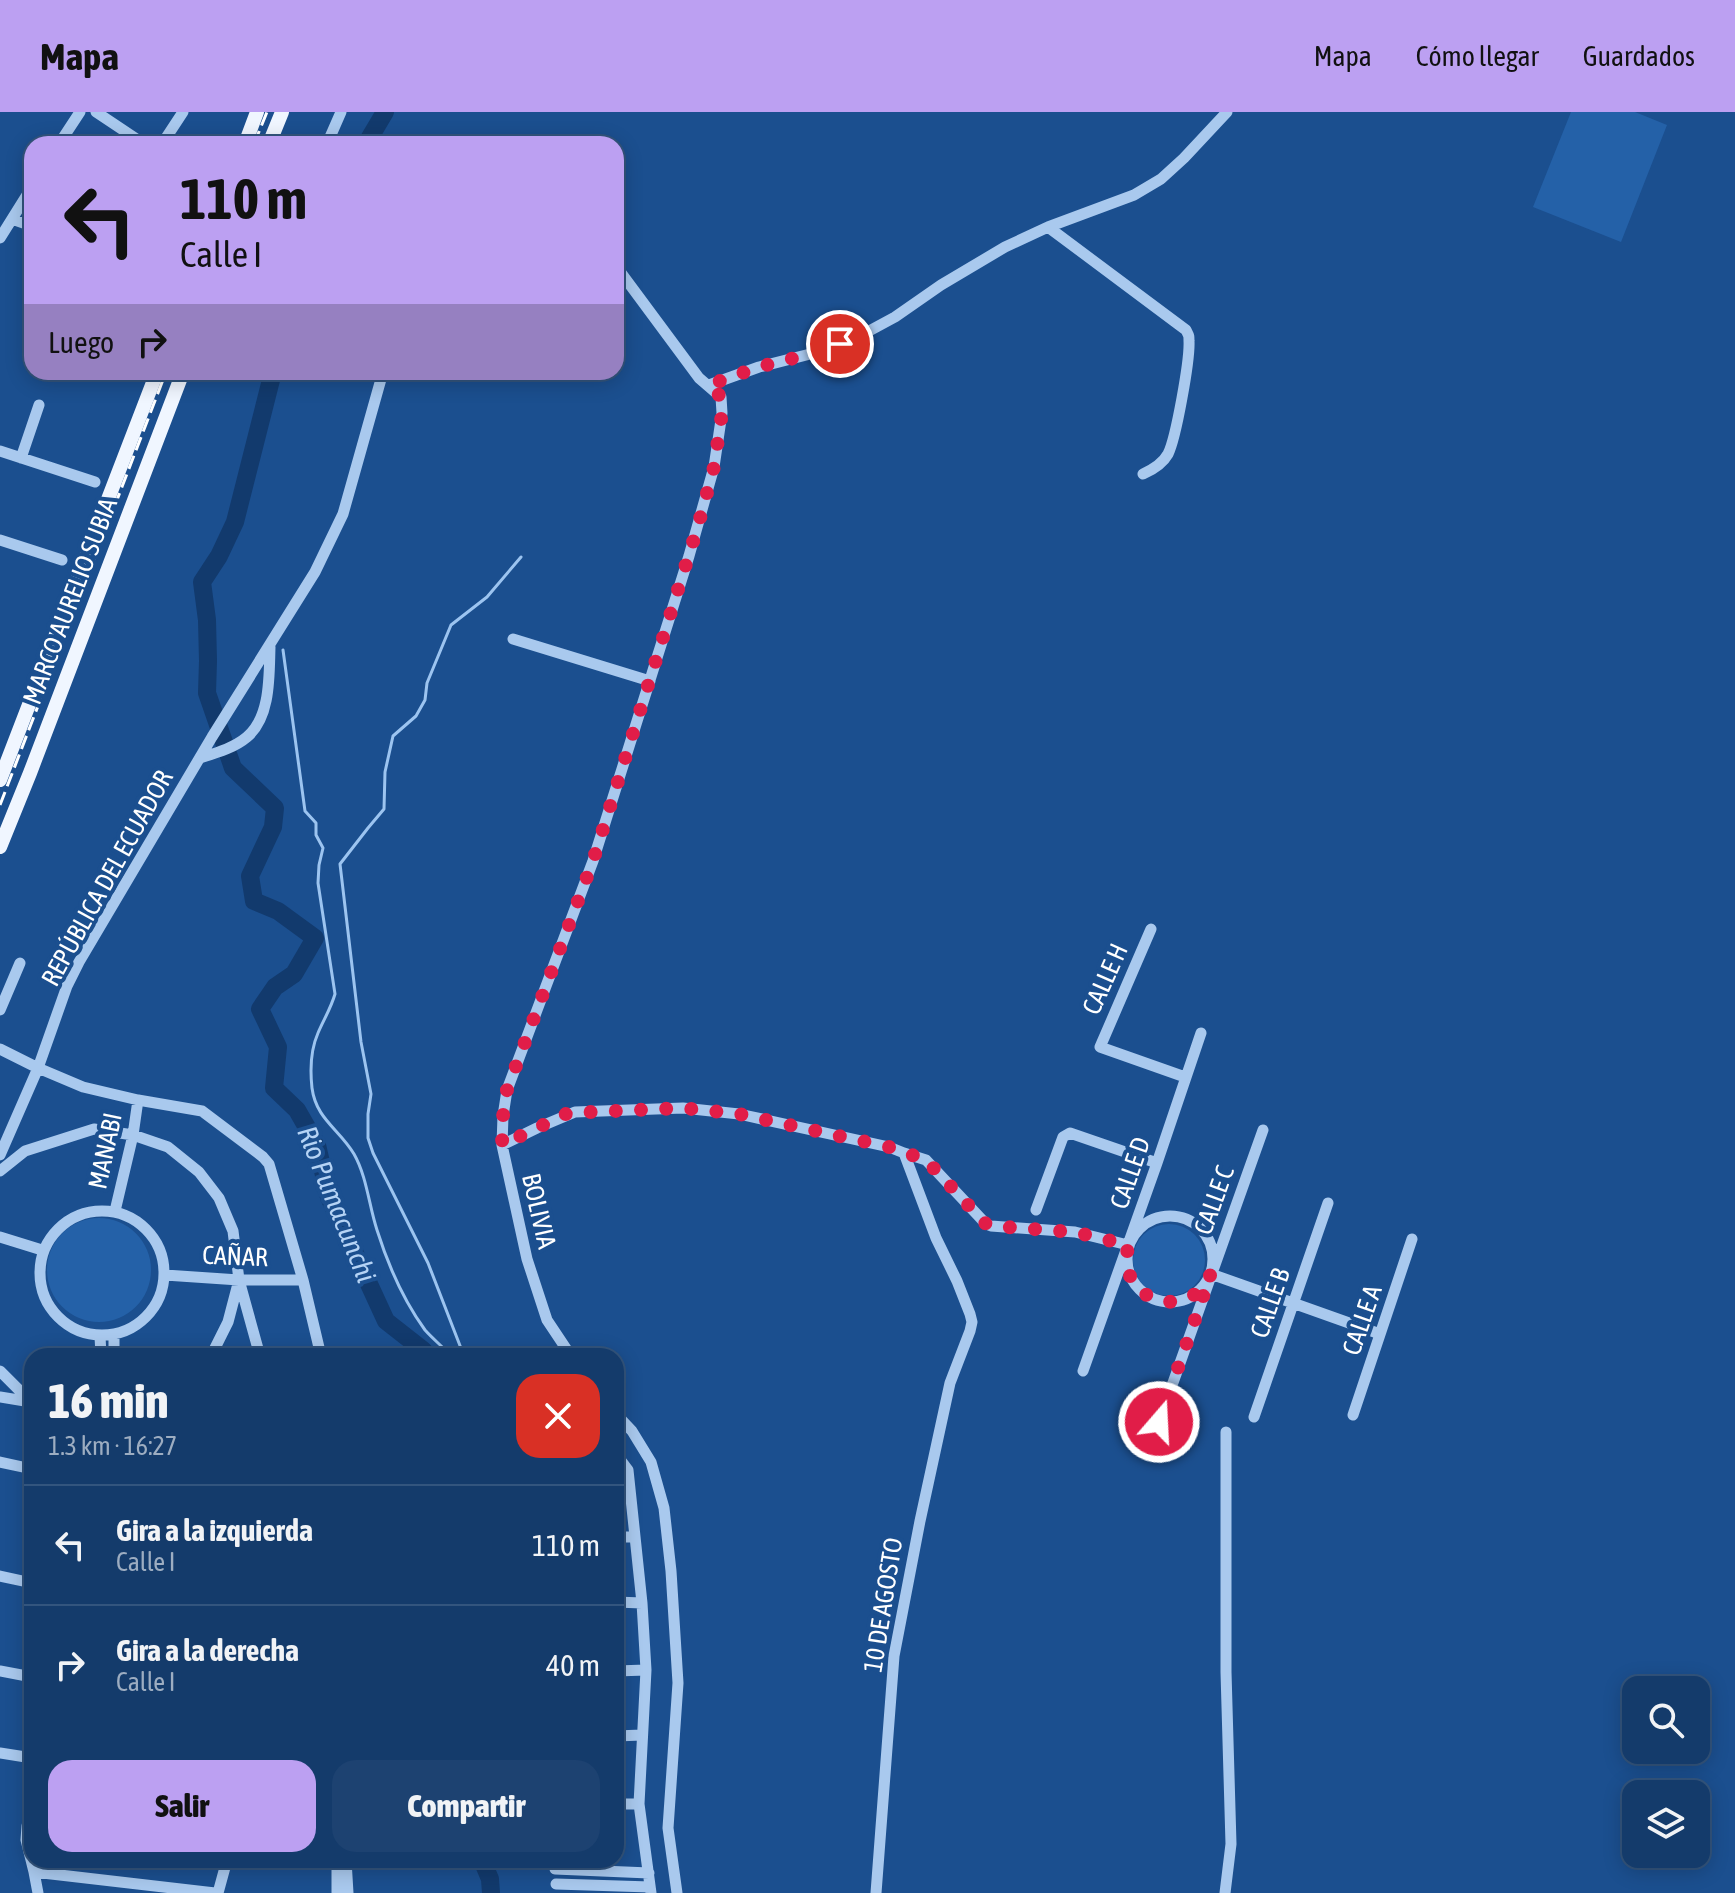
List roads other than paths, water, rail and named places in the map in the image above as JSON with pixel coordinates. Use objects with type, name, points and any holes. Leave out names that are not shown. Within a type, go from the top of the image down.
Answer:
[{"type":"main road","points":[[248,136],[257,112]]},
{"type":"main road","points":[[272,136],[282,112]]},
{"type":"main road","name":"MARCO AURELIO SUBIA","points":[[0,780],[3,763],[154,380]]},
{"type":"main road","name":"MARCO AURELIO SUBIA","points":[[0,847],[180,380]]},
{"type":"street","points":[[64,136],[80,112]]},
{"type":"street","points":[[96,112],[132,136]]},
{"type":"street","points":[[167,136],[183,112]]},
{"type":"street","points":[[330,136],[341,112]]},
{"type":"street","points":[[624,277],[699,378],[709,385],[858,337],[1005,247],[1048,227],[1134,195],[1161,179],[1227,112]]},
{"type":"street","points":[[0,238],[24,200]]},
{"type":"street","points":[[12,219],[24,223]]},
{"type":"street","points":[[1048,227],[1186,330],[1189,337],[1177,421],[1168,453],[1143,474]]},
{"type":"street","name":"REPÚBLICA DEL ECUADOR","points":[[0,1155],[79,962],[212,737],[315,572],[343,514],[381,380]]},
{"type":"street","name":"BOLIVIA","points":[[566,1348],[547,1320],[527,1259],[502,1145],[503,1116],[507,1090],[593,861],[689,556],[714,467],[722,413],[721,397],[709,385]]},
{"type":"street","points":[[21,458],[39,405]]},
{"type":"street","points":[[0,451],[95,482]]},
{"type":"street","points":[[0,540],[62,560]]},
{"type":"street","points":[[513,639],[650,681]]},
{"type":"street","name":"REPÚBLICA DEL ECUADOR","points":[[200,758],[225,750],[246,738],[256,727],[267,689],[271,644]]},
{"type":"street","name":"CALLE H","points":[[1151,929],[1100,1047],[1185,1077]]},
{"type":"street","points":[[0,1010],[20,963]]},
{"type":"street","name":"CALLE D","points":[[1083,1371],[1201,1033]]},
{"type":"street","points":[[0,1049],[83,1087],[202,1111],[266,1161],[303,1280],[319,1348]]},
{"type":"street","name":"MANABI","points":[[115,1211],[138,1100]]},
{"type":"street","points":[[502,1145],[568,1113],[683,1108],[739,1114],[889,1147],[926,1160],[991,1226],[1075,1232],[1128,1245]]},
{"type":"street","points":[[0,1171],[25,1151],[94,1129],[133,1135],[168,1147],[199,1172],[219,1198],[233,1231],[239,1280],[258,1348]]},
{"type":"street","name":"CALLE C","points":[[1159,1422],[1263,1130]]},
{"type":"street","points":[[1036,1210],[1066,1133],[1157,1163]]},
{"type":"street","name":"10 DE AGOSTO","points":[[876,1893],[894,1656],[950,1383],[970,1331],[970,1314],[936,1238],[904,1153]]},
{"type":"street","name":"CALLE B","points":[[1254,1417],[1328,1203]]},
{"type":"street","points":[[93,1210],[115,1211],[135,1220],[151,1234],[161,1253],[165,1275],[160,1298],[147,1317],[127,1330],[100,1336],[71,1328],[49,1308],[39,1280],[42,1250],[54,1231],[71,1217],[93,1210]]},
{"type":"street","points":[[1165,1216],[1178,1217],[1200,1228],[1207,1238],[1212,1251],[1211,1274],[1205,1285],[1186,1299],[1174,1302],[1150,1297],[1132,1281],[1128,1270],[1128,1245],[1142,1225],[1165,1216]]},
{"type":"street","points":[[0,1237],[42,1250]]},
{"type":"street","name":"CALLE A","points":[[1353,1415],[1412,1239]]},
{"type":"street","points":[[1211,1274],[1380,1334]]},
{"type":"street","name":"CAÑAR","points":[[165,1275],[303,1280]]},
{"type":"street","points":[[215,1348],[228,1322],[239,1280]]},
{"type":"street","points":[[114,1335],[114,1348]]},
{"type":"street","points":[[100,1336],[101,1348]]},
{"type":"street","points":[[0,1371],[24,1395]]},
{"type":"street","points":[[0,1397],[24,1401]]},
{"type":"street","points":[[624,1422],[651,1462],[664,1508],[678,1683],[668,1828],[677,1893]]},
{"type":"street","points":[[1225,1893],[1231,1844],[1226,1672],[1226,1432]]},
{"type":"street","points":[[0,1462],[24,1467]]},
{"type":"street","points":[[554,1868],[557,1888],[598,1886],[651,1890],[639,1804],[646,1670],[642,1603],[635,1537],[624,1480]]},
{"type":"street","points":[[624,1537],[635,1537]]},
{"type":"street","points":[[0,1576],[24,1581]]},
{"type":"street","points":[[624,1602],[642,1603]]},
{"type":"street","points":[[624,1671],[646,1670]]},
{"type":"street","points":[[0,1671],[24,1676]]},
{"type":"street","points":[[624,1736],[642,1735]]},
{"type":"street","points":[[0,1753],[24,1757]]},
{"type":"street","points":[[624,1804],[639,1804]]},
{"type":"street","points":[[33,1868],[38,1893]]},
{"type":"street","points":[[34,1872],[217,1893],[225,1868]]},
{"type":"street","points":[[337,1868],[337,1893]]},
{"type":"street","points":[[346,1868],[348,1893]]},
{"type":"street","points":[[576,1868],[649,1873]]},
{"type":"street","points":[[598,1871],[598,1886]]},
{"type":"waterway","name":"Rio Pumacunchi","points":[[371,136],[385,112]]},
{"type":"waterway","name":"Rio Pumacunchi","points":[[271,380],[235,522],[202,582],[207,620],[207,693],[233,768],[275,808],[273,827],[250,876],[254,901],[278,911],[315,938],[294,974],[275,987],[260,1009],[278,1047],[274,1088],[297,1110],[317,1145],[329,1197],[386,1321],[420,1348]]},
{"type":"waterway","points":[[461,1348],[428,1263],[368,1138],[371,1094],[361,1042],[340,864],[384,809],[385,772],[393,736],[416,716],[425,700],[427,683],[451,625],[487,597],[521,557]]},
{"type":"waterway","points":[[283,650],[305,811],[316,823],[316,835],[323,848],[318,883],[335,994],[314,1046],[311,1074],[314,1099],[323,1116],[354,1154],[381,1243],[403,1295],[425,1330],[443,1348]]},
{"type":"waterway","name":"Rio Pumacunchi","points":[[485,1868],[491,1893]]},
{"type":"railway","points":[[257,136],[267,112]]},
{"type":"railway","points":[[0,805],[163,380]]}]
